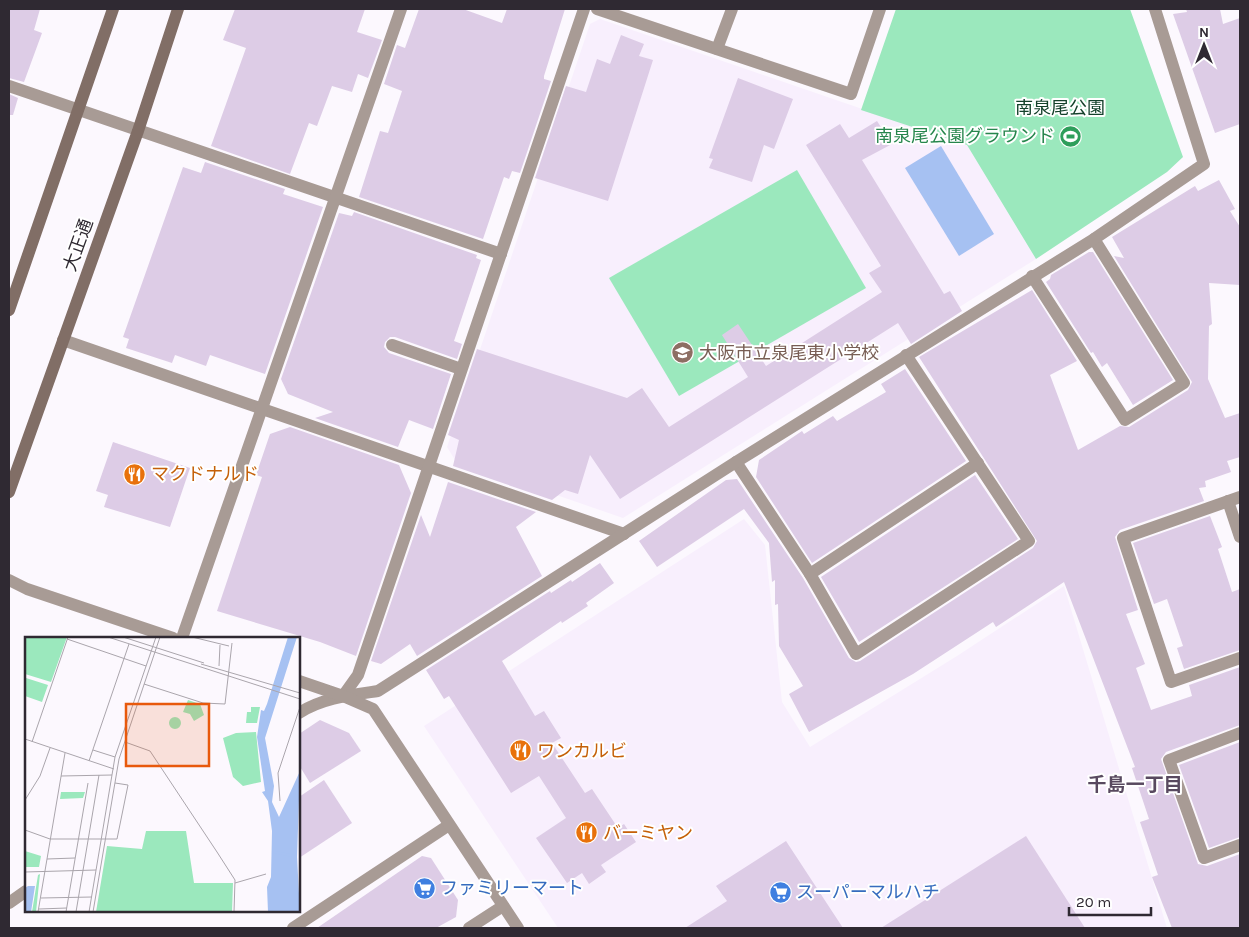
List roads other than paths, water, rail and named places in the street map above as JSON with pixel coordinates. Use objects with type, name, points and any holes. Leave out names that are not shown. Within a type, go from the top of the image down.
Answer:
[{"type":"main road","points":[[9,310],[113,9]]},
{"type":"main road","name":"大正通","points":[[9,492],[138,131],[178,9]]},
{"type":"street","points":[[182,637],[401,9]]},
{"type":"street","points":[[343,696],[358,675],[584,9]]},
{"type":"street","points":[[597,9],[851,94],[880,9]]},
{"type":"street","points":[[717,49],[732,9]]},
{"type":"street","points":[[300,712],[310,706],[343,696],[378,691],[736,462],[1094,239],[1204,164],[1155,9]]},
{"type":"street","points":[[9,86],[501,254]]},
{"type":"street","points":[[1032,276],[1125,420],[1184,383],[1094,239]]},
{"type":"street","points":[[63,340],[624,534]]},
{"type":"street","points":[[392,345],[462,369]]},
{"type":"street","points":[[736,462],[810,574],[856,654],[1029,541],[906,355]]},
{"type":"street","points":[[810,574],[978,463]]},
{"type":"street","points":[[1240,537],[1234,499],[1123,538],[1171,682],[1240,658]]},
{"type":"street","points":[[9,580],[27,589],[170,637]]},
{"type":"street","points":[[300,681],[343,696],[373,709],[518,928]]},
{"type":"street","points":[[1240,733],[1168,760],[1204,858],[1240,844]]},
{"type":"street","points":[[293,928],[449,825]]},
{"type":"street","points":[[9,902],[25,892]]},
{"type":"street","points":[[469,928],[502,906]]},
{"type":"water","points":[[941,146],[994,234],[959,256],[905,168]]},
{"type":"place","name":"南泉尾公園グラウンド","points":[[1071,136]]},
{"type":"place","name":"大阪市立泉尾東小学校","points":[[683,353]]},
{"type":"place","name":"マクドナルド","points":[[135,474]]},
{"type":"place","name":"ワンカルビ","points":[[521,751]]},
{"type":"place","name":"バーミヤン","points":[[587,833]]},
{"type":"place","name":"ファミリーマート","points":[[424,888]]},
{"type":"place","name":"スーパーマルハチ","points":[[780,892]]},
{"type":"district","name":"千島一丁目","points":[[1135,784]]},
{"type":"park label","name":"南泉尾公園","points":[[1060,108]]}]
